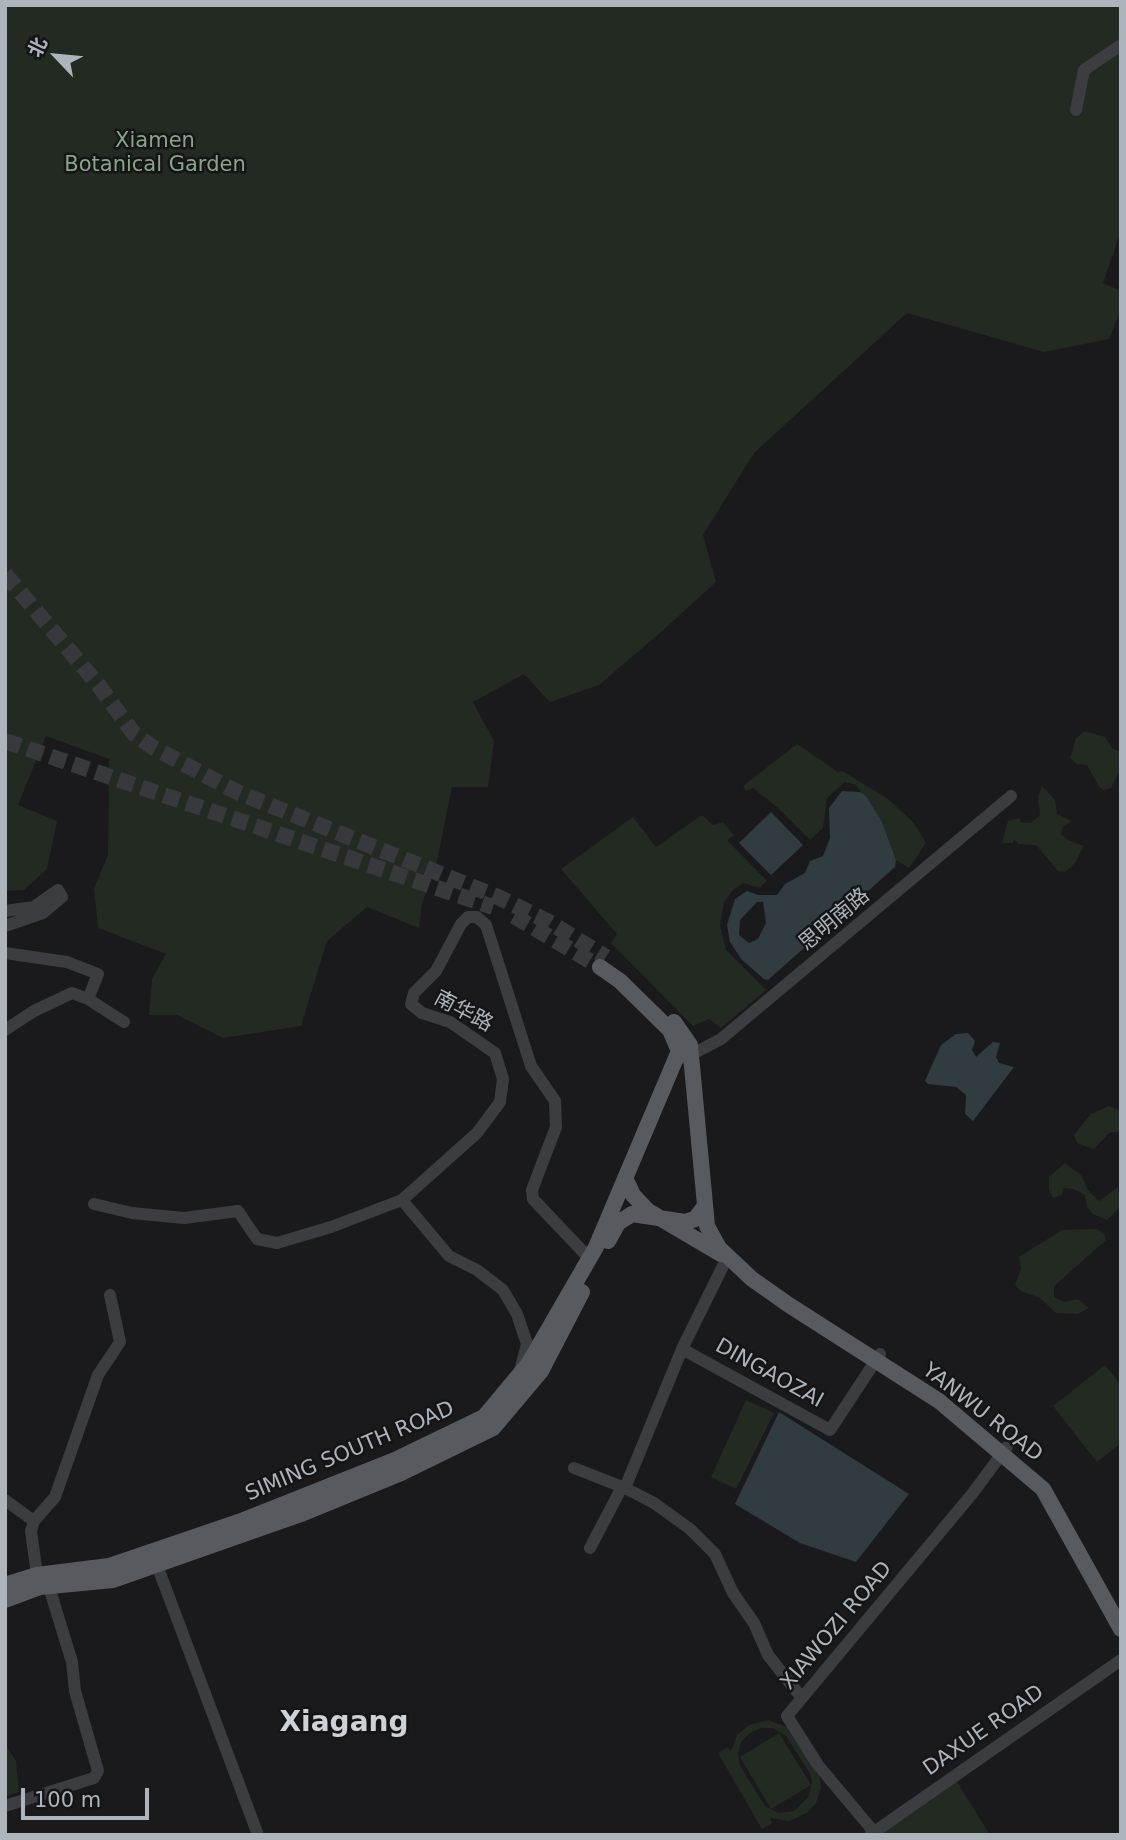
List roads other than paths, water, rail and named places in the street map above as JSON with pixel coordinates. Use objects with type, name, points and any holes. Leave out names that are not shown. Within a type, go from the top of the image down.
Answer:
[{"type":"main road","points":[[675,1063],[679,1051],[670,1030],[603,962],[663,1010],[687,1037],[707,1226],[727,1258]]},
{"type":"main road","name":"SIMING SOUTH ROAD","points":[[5,1600],[49,1587],[113,1580],[154,1557],[395,1460],[484,1417],[529,1363],[589,1258],[675,1063]]},
{"type":"main road","points":[[662,1092],[678,1088],[695,1098]]},
{"type":"main road","name":"YANWU ROAD","points":[[625,1178],[637,1200],[659,1218],[727,1258],[878,1357],[944,1394],[1043,1489],[1121,1629]]},
{"type":"main road","name":"SIMING SOUTH ROAD","points":[[5,1585],[37,1575],[154,1557],[301,1514],[401,1473],[494,1428],[541,1371],[618,1223],[638,1213],[685,1222],[695,1219],[704,1207]]},
{"type":"main road","name":"YANWU ROAD","points":[[1004,1450],[1050,1483],[1121,1612]]},
{"type":"street","points":[[1076,110],[1084,70],[1121,46]]},
{"type":"street","name":"思明南路","points":[[675,1063],[721,1039],[1012,796]]},
{"type":"street","points":[[5,912],[34,907],[58,890],[62,897],[43,913],[5,926]]},
{"type":"street","name":"南华路","points":[[402,1200],[477,1133],[500,1102],[503,1079],[495,1053],[450,1022],[422,1013],[411,1004],[414,993],[445,957],[461,924],[468,917],[477,916],[486,925],[496,952],[531,1066],[555,1101],[556,1127],[532,1190],[533,1199],[589,1258]]},
{"type":"street","points":[[5,953],[67,962],[98,974],[88,999]]},
{"type":"street","points":[[5,1030],[34,1011],[72,993],[88,999],[124,1022]]},
{"type":"street","points":[[94,1204],[132,1213],[184,1218],[238,1211],[257,1239],[277,1242],[331,1227],[402,1200],[449,1256],[477,1270],[502,1290],[517,1314],[527,1344],[518,1377]]},
{"type":"street","name":"DINGAOZAI","points":[[590,1548],[623,1488],[682,1349],[727,1258]]},
{"type":"street","points":[[37,1575],[31,1531],[34,1521],[55,1497],[98,1375],[120,1342],[110,1295]]},
{"type":"street","name":"DINGAOZAI","points":[[682,1349],[830,1430],[878,1357]]},
{"type":"street","name":"XIAWOZI ROAD","points":[[872,1833],[818,1765],[787,1716],[1004,1450]]},
{"type":"street","points":[[574,1468],[654,1503],[681,1522],[715,1554],[733,1593],[754,1623],[768,1655],[801,1697]]},
{"type":"street","points":[[5,1500],[34,1521]]},
{"type":"street","points":[[154,1557],[258,1835]]},
{"type":"street","points":[[5,1806],[94,1778],[98,1772],[75,1691],[72,1662],[49,1587]]},
{"type":"street","name":"DAXUE ROAD","points":[[872,1833],[1121,1660]]},
{"type":"tunnel","points":[[5,574],[100,687],[134,734],[154,748],[237,792],[498,897],[549,922],[606,957]]},
{"type":"tunnel","points":[[5,741],[493,907]]},
{"type":"tunnel","points":[[514,916],[600,967]]},
{"type":"district","name":"Xiagang","points":[[344,1724]]},
{"type":"park label","name":"Xiamen Botanical Garden","points":[[155,154]]}]
